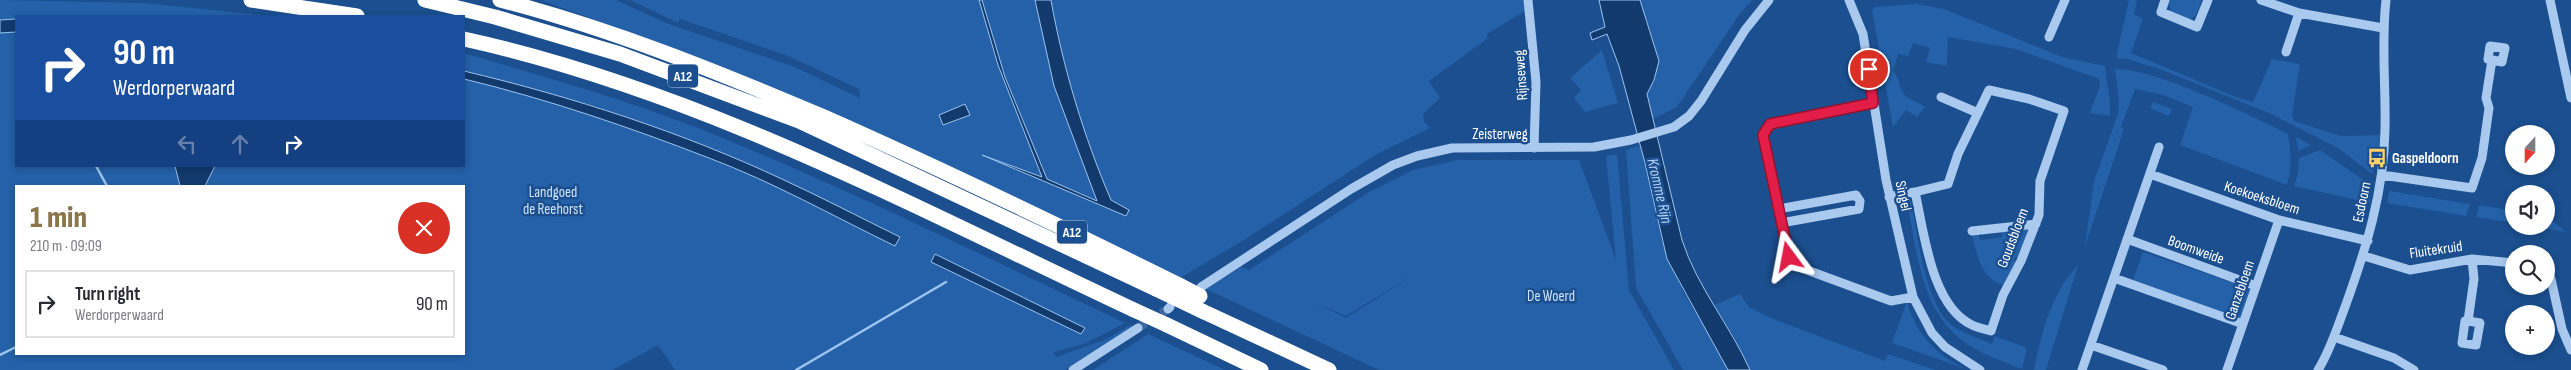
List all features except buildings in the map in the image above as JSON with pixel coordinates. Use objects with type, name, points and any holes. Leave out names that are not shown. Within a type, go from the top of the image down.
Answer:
[{"type":"highway","points":[[251,0],[350,15]]},
{"type":"highway","name":"A12","points":[[425,0],[562,35],[697,81],[800,121],[1329,370]]},
{"type":"highway","name":"A12","points":[[500,0],[616,35],[732,78],[937,167],[1179,285],[1201,291],[1231,324]]},
{"type":"highway","name":"A12","points":[[465,39],[569,68],[676,103],[762,137],[945,220],[1261,370]]},
{"type":"street","name":"Rijnseweg","points":[[1528,0],[1536,82],[1534,148]]},
{"type":"street","name":"Zeisterweg","points":[[1201,291],[1351,189],[1393,165],[1417,156],[1452,148],[1594,147],[1634,139],[1674,127],[1689,116],[1745,30],[1769,0]]},
{"type":"street","name":"Singel","points":[[1849,0],[1863,34],[1889,197],[1913,297],[1932,332],[1945,347],[1980,370]]},
{"type":"street","points":[[2049,37],[2065,0]]},
{"type":"street","points":[[2166,0],[2161,12],[2197,27],[2208,0]]},
{"type":"street","points":[[2261,0],[2299,13],[2383,28]]},
{"type":"street","name":"Esdoorn","points":[[2318,370],[2334,337],[2364,256],[2382,175],[2385,130],[2383,28],[2386,0]]},
{"type":"street","points":[[2550,0],[2570,84],[2571,98]]},
{"type":"street","points":[[2286,52],[2299,13]]},
{"type":"street","points":[[2382,175],[2472,188],[2482,158],[2489,108],[2486,98],[2492,60]]},
{"type":"street","name":"Goudsbloem","points":[[1889,197],[1948,184],[1958,154],[1989,90],[2029,99],[2064,111],[2040,181],[2039,215],[2021,261],[2004,295],[1991,331],[1972,325],[1958,314],[1945,299],[1930,261],[1915,192]]},
{"type":"street","points":[[1941,96],[1978,113]]},
{"type":"street","points":[[1873,103],[1770,124],[1763,135],[1778,209],[1789,257],[1796,266],[1891,301],[1913,297]]},
{"type":"street","points":[[2082,370],[2159,147]]},
{"type":"street","name":"Koekoeksbloem","points":[[2150,174],[2279,220],[2368,242]]},
{"type":"street","points":[[1778,209],[1856,195],[1860,201],[1859,209],[1782,223]]},
{"type":"street","name":"Ganzebloem","points":[[2226,370],[2279,220]]},
{"type":"street","points":[[1972,231],[2036,224]]},
{"type":"street","name":"Boomweide","points":[[2127,239],[2256,286]]},
{"type":"street","name":"Fluitekruid","points":[[2364,256],[2410,270],[2472,259],[2505,262]]},
{"type":"street","points":[[2468,321],[2474,279],[2472,259]]},
{"type":"street","points":[[2114,278],[2243,324]]},
{"type":"street","points":[[2555,294],[2562,328],[2571,350]]},
{"type":"street","points":[[1073,370],[1138,328]]},
{"type":"street","points":[[2334,337],[2394,358],[2413,370]]},
{"type":"street","points":[[2091,345],[2163,370]]},
{"type":"green space","points":[[0,0],[144,3],[260,15],[15,15],[15,19],[0,20]]},
{"type":"green space","points":[[541,0],[616,0],[669,24],[795,67],[860,98],[859,89],[788,56],[680,19],[678,23],[630,0],[1524,0],[1525,11],[1487,34],[1487,39],[1429,81],[1440,98],[1423,114],[1424,122],[1430,128],[1375,155],[1244,240],[1180,278],[698,58]]},
{"type":"green space","points":[[1640,0],[1752,0],[1739,15],[1677,107],[1653,119],[1647,94],[1654,80],[1651,33]]},
{"type":"green space","points":[[2129,0],[2137,0],[2134,14],[2143,19],[2131,53],[2236,97],[2253,102],[2272,59],[2300,64],[2292,115],[2294,121],[2341,136],[2380,135],[2380,150],[2372,174],[2338,148],[2269,113],[2162,70],[2127,59],[2116,58]]},
{"type":"green space","points":[[2171,0],[2202,0],[2196,15],[2186,23],[2172,17],[2169,3]]},
{"type":"green space","points":[[1916,4],[1944,9],[2062,57],[2105,66],[2110,116],[2090,113],[2100,85],[2099,79],[2016,49],[1948,37],[1947,66],[1926,62],[1930,48],[1913,43],[1908,56],[1898,54],[1893,71],[1901,90],[1908,98],[1925,107],[1917,117],[1906,110],[1893,127],[1872,10],[1875,7]]},
{"type":"green space","name":"Landgoed de Reehorst","points":[[15,32],[15,167],[465,167],[465,79],[588,114],[649,135],[733,167],[894,246],[900,238],[690,142],[595,106],[465,71],[465,53],[611,97],[669,117],[752,150],[966,247],[1125,323],[1084,344],[1054,352],[1056,357],[1107,339],[1130,325],[1133,326],[1065,370],[675,370],[658,345],[613,370],[0,370],[0,33]],"holes":[[[935,254],[1085,328],[1081,334],[931,262]]]},
{"type":"green space","points":[[1602,50],[1618,103],[1585,112],[1574,98],[1581,90],[1570,78]]},
{"type":"green space","points":[[2115,69],[2154,76],[2177,84],[2288,134],[2290,172],[2287,185],[2180,145],[2193,107],[2163,95],[2135,89],[2121,127],[2124,129],[2085,246],[2094,181],[2118,114],[2119,102]]},
{"type":"green space","points":[[2153,102],[2172,109],[2169,116],[2150,108]]},
{"type":"green space","points":[[2296,137],[2311,145],[2298,151]]},
{"type":"green space","points":[[1641,145],[1662,242],[1684,294],[1714,342],[1728,370],[1683,370],[1636,288],[1626,150]]},
{"type":"green space","points":[[2320,150],[2372,186],[2370,203],[2294,186],[2298,173],[2299,158]]},
{"type":"green space","name":"De Woerd","points":[[1617,154],[1629,290],[1674,370],[1379,370],[1206,289],[1241,267],[1249,270],[1369,192],[1413,170],[1458,160],[1579,160],[1616,260],[1606,156]],"holes":[[[1415,274],[1346,318],[1315,303],[1346,316]]]},
{"type":"green space","points":[[2389,191],[2470,204],[2466,216],[2387,203]]},
{"type":"green space","points":[[1911,201],[1923,266],[1934,299],[1941,313],[1950,324],[1959,330],[1992,344],[1995,336],[2027,348],[2022,369],[1991,357],[1970,346],[1949,328],[1938,313],[1929,296],[1918,259],[1907,202]]},
{"type":"green space","points":[[2479,205],[2505,209],[2505,222],[2476,217]]},
{"type":"green space","points":[[2555,223],[2566,232],[2555,230]]},
{"type":"green space","points":[[2027,229],[2029,236],[2020,258],[2016,257],[2014,260],[2017,262],[2005,286],[1996,282],[1981,266],[1971,233],[1978,233],[1980,240],[2002,237],[2002,231]]},
{"type":"green space","points":[[2143,252],[2251,289],[2242,319],[2133,280]]},
{"type":"green space","points":[[2078,265],[2046,370],[2034,370],[2048,314],[2060,289]]},
{"type":"green space","points":[[1740,294],[1749,307],[1771,318],[1885,361],[1888,354],[1936,370],[1750,370],[1734,337],[1714,305]]},
{"type":"green space","points":[[1907,301],[1922,334],[1938,352],[1969,370],[1892,343]]},
{"type":"green space","points":[[1148,334],[1225,370],[1093,370]]},
{"type":"water","points":[[979,0],[982,0],[1005,77],[1047,179],[1097,201],[1054,86],[1035,0],[1051,0],[1068,77],[1083,127],[1111,200],[1129,210],[1126,216],[982,155],[1042,177],[998,65]]},
{"type":"water","name":"Kromme Rijn","points":[[1599,0],[1640,0],[1659,61],[1654,80],[1647,94],[1682,240],[1696,274],[1750,370],[1728,370],[1667,259],[1645,163],[1619,66],[1607,34],[1592,40],[1590,33],[1605,27]]},
{"type":"water","points":[[15,19],[15,32],[0,33],[0,20]]},
{"type":"water","points":[[465,71],[546,92],[667,131],[784,180],[900,237],[895,246],[780,188],[733,167],[649,135],[526,95],[465,79]]},
{"type":"water","points":[[965,104],[970,115],[943,125],[939,115]]},
{"type":"water","points":[[175,167],[214,167],[206,185],[180,185]]},
{"type":"water","points":[[935,254],[1085,328],[1081,334],[931,262]]},
{"type":"waterway","points":[[97,167],[106,185]]},
{"type":"waterway","points":[[796,370],[946,282]]},
{"type":"waterway","points":[[0,355],[15,348]]},
{"type":"tunnel","points":[[1138,328],[1168,309]]},
{"type":"place","name":"Gaspeldoorn","points":[[2377,158]]},
{"type":"route","points":[[1789,257],[1763,135],[1770,124],[1873,103],[1869,69]]}]
